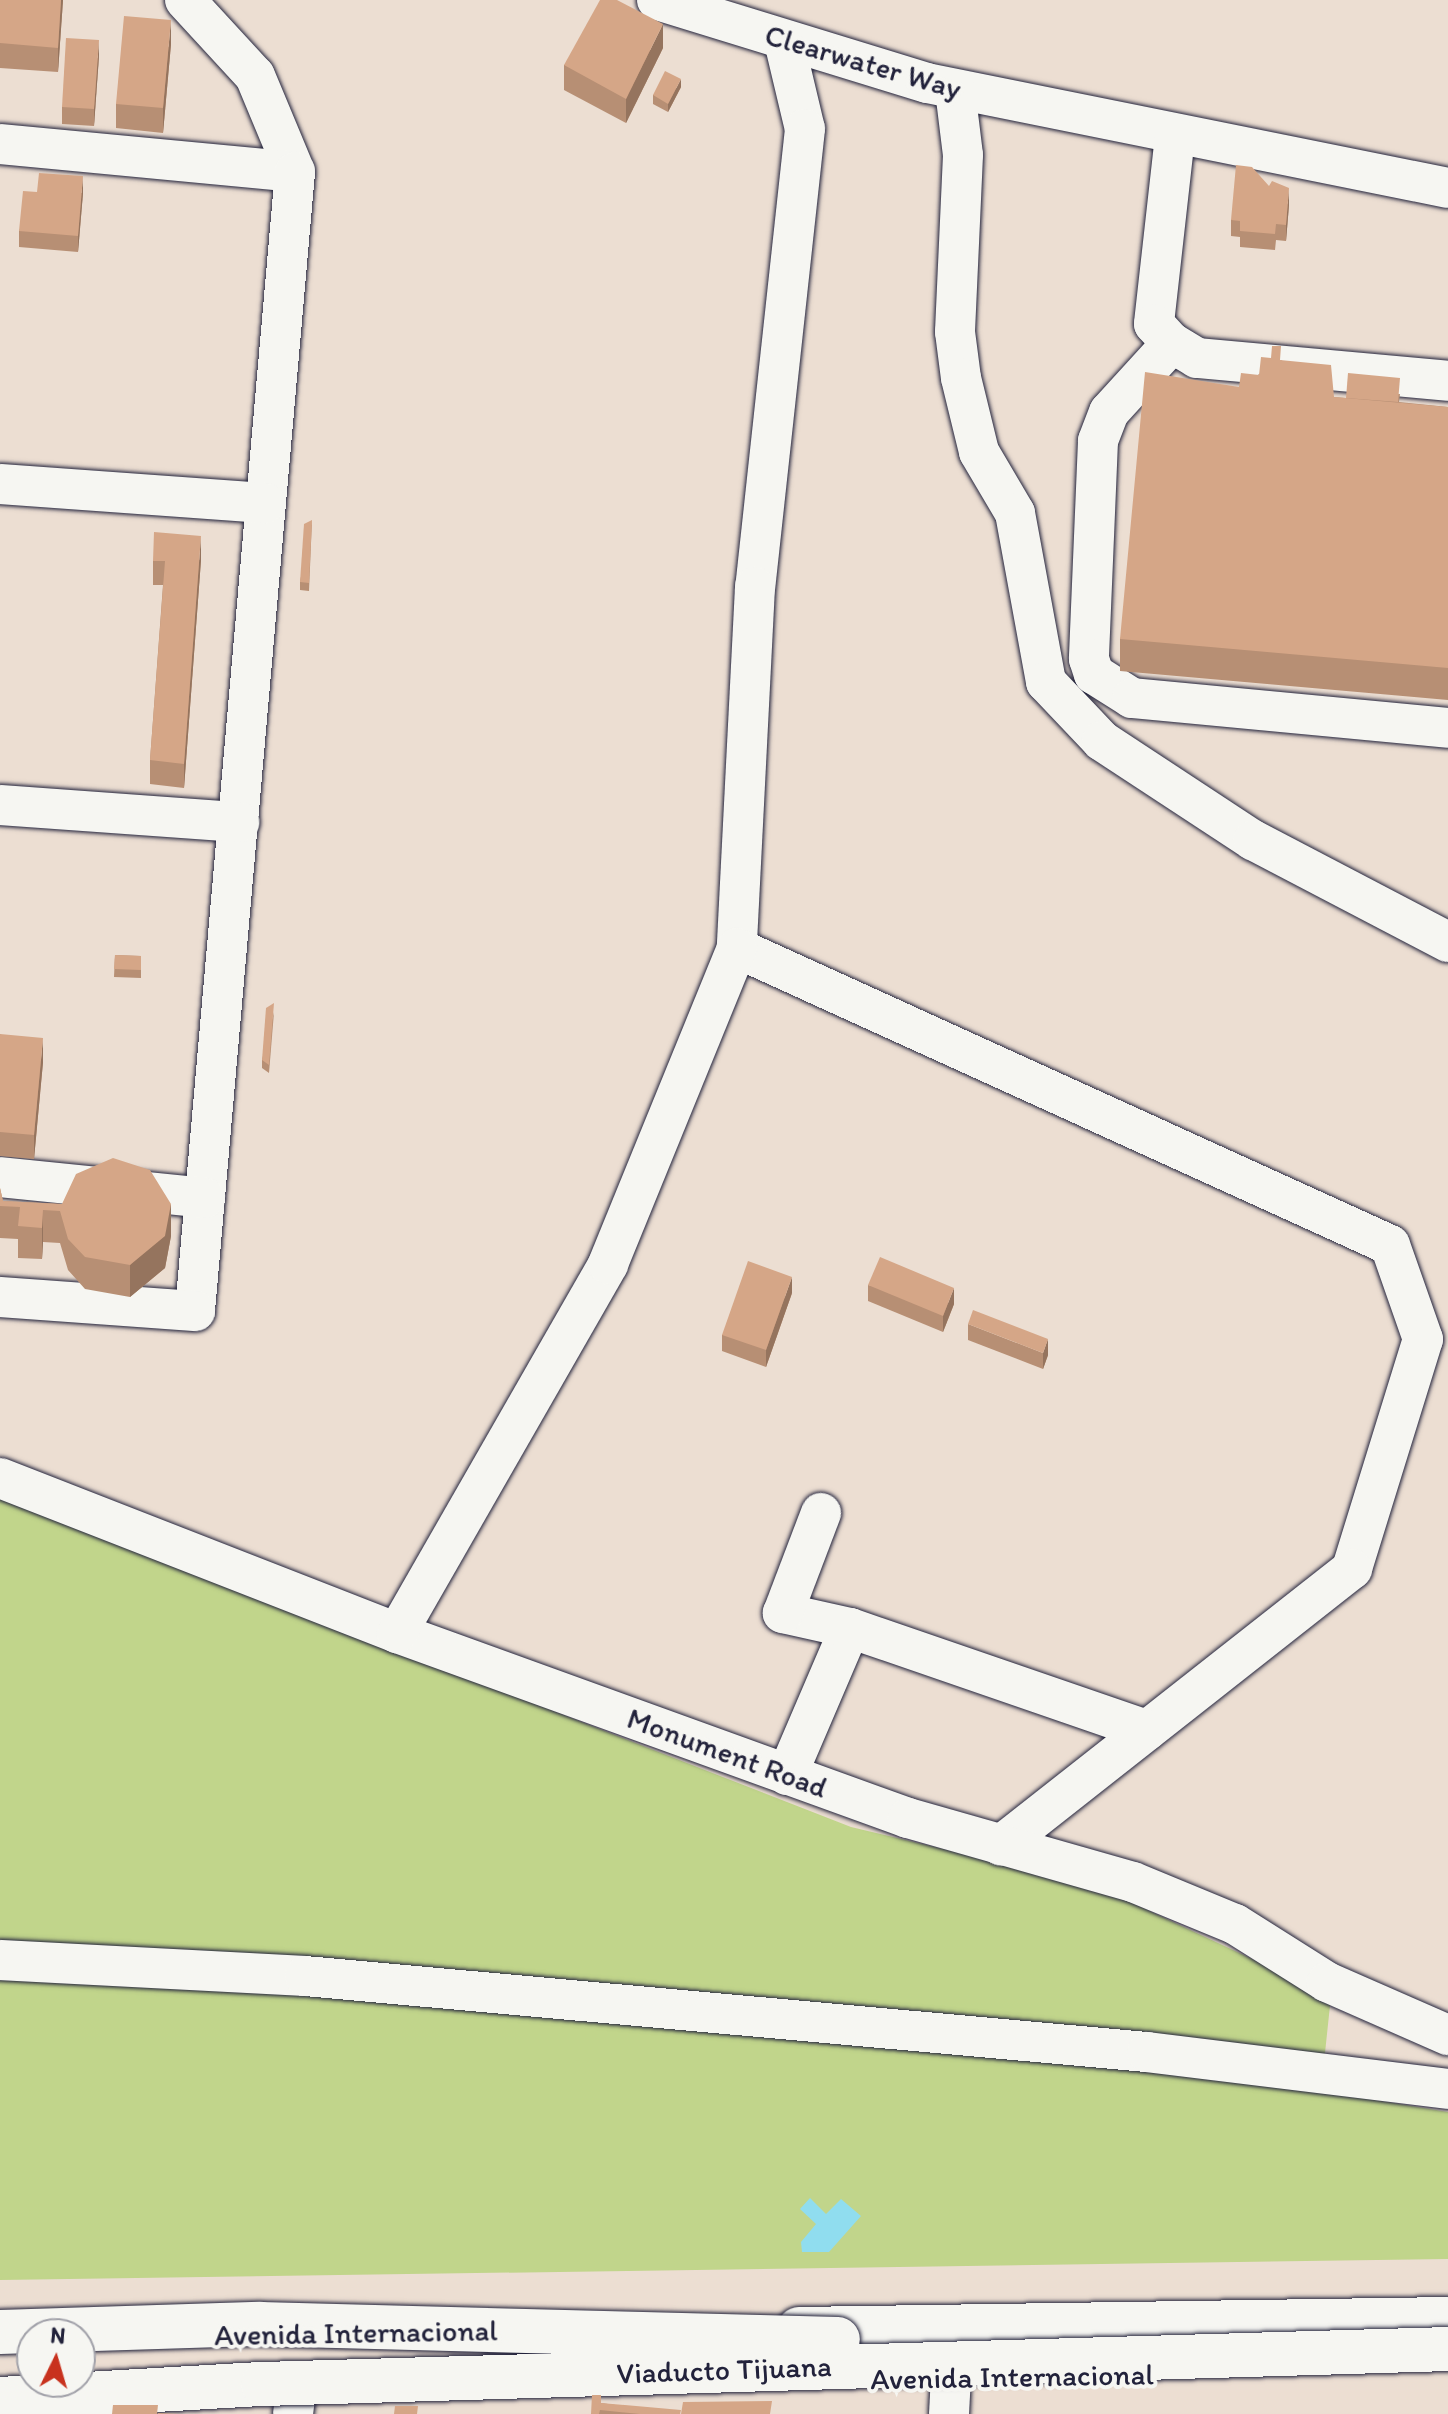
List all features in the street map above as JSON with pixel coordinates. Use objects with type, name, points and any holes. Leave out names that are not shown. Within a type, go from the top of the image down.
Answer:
[{"type":"highway","name":"Avenida Internacional","points":[[96,2338],[1448,2319]]},
{"type":"highway","name":"Viaducto Tijuana","points":[[0,2332],[260,2324],[1038,2344],[1448,2331]]},
{"type":"highway","name":"Viaducto Tijuana","points":[[1,2402],[279,2383],[1448,2349]]},
{"type":"highway","name":"Avenida Internacional","points":[[1,2402],[950,2396],[1448,2370]]},
{"type":"street","points":[[0,1297],[195,1311],[295,172],[255,76],[185,0]]},
{"type":"street","name":"Clearwater Way","points":[[657,0],[784,41],[955,90],[1448,188]]},
{"type":"street","points":[[397,1633],[608,1264],[737,948],[755,587],[805,129],[784,41]]},
{"type":"street","points":[[955,90],[963,155],[955,332],[961,378],[979,452],[1015,513],[1046,682],[1102,741],[1253,840],[1448,942]]},
{"type":"street","points":[[1175,136],[1154,324],[1172,343],[1197,358],[1448,381]]},
{"type":"street","points":[[0,144],[295,172]]},
{"type":"street","points":[[1172,343],[1109,412],[1098,441],[1089,659],[1094,674],[1132,698],[1448,728]]},
{"type":"street","points":[[0,484],[265,503]]},
{"type":"street","points":[[0,805],[239,822]]},
{"type":"street","points":[[737,948],[1390,1245],[1423,1339],[1352,1569],[1001,1845]]},
{"type":"street","points":[[0,1177],[205,1198]]},
{"type":"street","name":"Monument Road","points":[[0,1478],[397,1633],[787,1775],[1001,1845],[1133,1882],[1235,1924],[1327,1982],[1448,2035]]},
{"type":"street","points":[[821,1513],[783,1613],[850,1628],[1147,1730]]},
{"type":"street","points":[[787,1775],[850,1628]]},
{"type":"street","points":[[0,1960],[305,1976],[1147,2052],[1448,2089]]},
{"type":"green space","points":[[0,1495],[851,1827],[1094,1885],[1331,1996],[1321,2091],[1448,2112],[1448,2259],[0,2280]]},
{"type":"water","points":[[810,2198],[826,2214],[841,2199],[861,2216],[829,2252],[802,2252],[801,2242],[816,2224],[800,2209]]},
{"type":"building","points":[[0,0],[61,0],[58,48],[0,43]]},
{"type":"building","points":[[600,0],[617,0],[663,24],[626,99],[564,65]]},
{"type":"building","points":[[124,16],[171,20],[163,108],[116,104]]},
{"type":"building","points":[[66,38],[99,40],[94,109],[62,107]]},
{"type":"building","points":[[665,71],[681,79],[668,104],[653,95]]},
{"type":"building","points":[[1236,165],[1252,167],[1269,186],[1272,181],[1289,188],[1286,225],[1276,224],[1275,234],[1240,231],[1240,221],[1231,220]]},
{"type":"building","points":[[39,173],[83,176],[78,236],[19,231],[23,191],[37,192]]},
{"type":"building","points":[[1272,346],[1281,346],[1280,360],[1331,365],[1334,397],[1448,407],[1448,668],[1120,639],[1145,372],[1239,387],[1241,373],[1259,375],[1261,357],[1271,358]]},
{"type":"building","points":[[1348,373],[1400,378],[1398,402],[1346,398]]},
{"type":"building","points":[[312,520],[309,583],[300,582],[304,524]]},
{"type":"building","points":[[154,532],[201,536],[184,764],[150,760],[165,561],[153,561]]},
{"type":"building","points":[[115,955],[141,956],[141,970],[114,969]]},
{"type":"building","points":[[274,1003],[269,1065],[262,1060],[266,1008]]},
{"type":"building","points":[[0,1034],[43,1038],[34,1135],[0,1132]]},
{"type":"building","points":[[113,1158],[150,1170],[171,1204],[165,1236],[130,1265],[85,1257],[68,1239],[60,1211],[43,1210],[42,1228],[18,1226],[20,1207],[0,1206],[0,1188],[3,1201],[62,1204],[76,1174]]},
{"type":"building","points":[[880,1257],[954,1288],[943,1316],[868,1285]]},
{"type":"building","points":[[748,1261],[792,1277],[766,1350],[722,1335]]},
{"type":"building","points":[[973,1310],[1048,1339],[1043,1353],[968,1324]]},
{"type":"building","points":[[592,2395],[601,2395],[601,2403],[681,2410],[680,2414],[600,2410],[599,2414],[591,2414]]},
{"type":"building","points":[[772,2401],[770,2414],[681,2414],[683,2402]]},
{"type":"building","points":[[113,2405],[158,2405],[157,2414],[112,2414]]},
{"type":"building","points":[[395,2406],[418,2406],[417,2414],[394,2414]]}]
